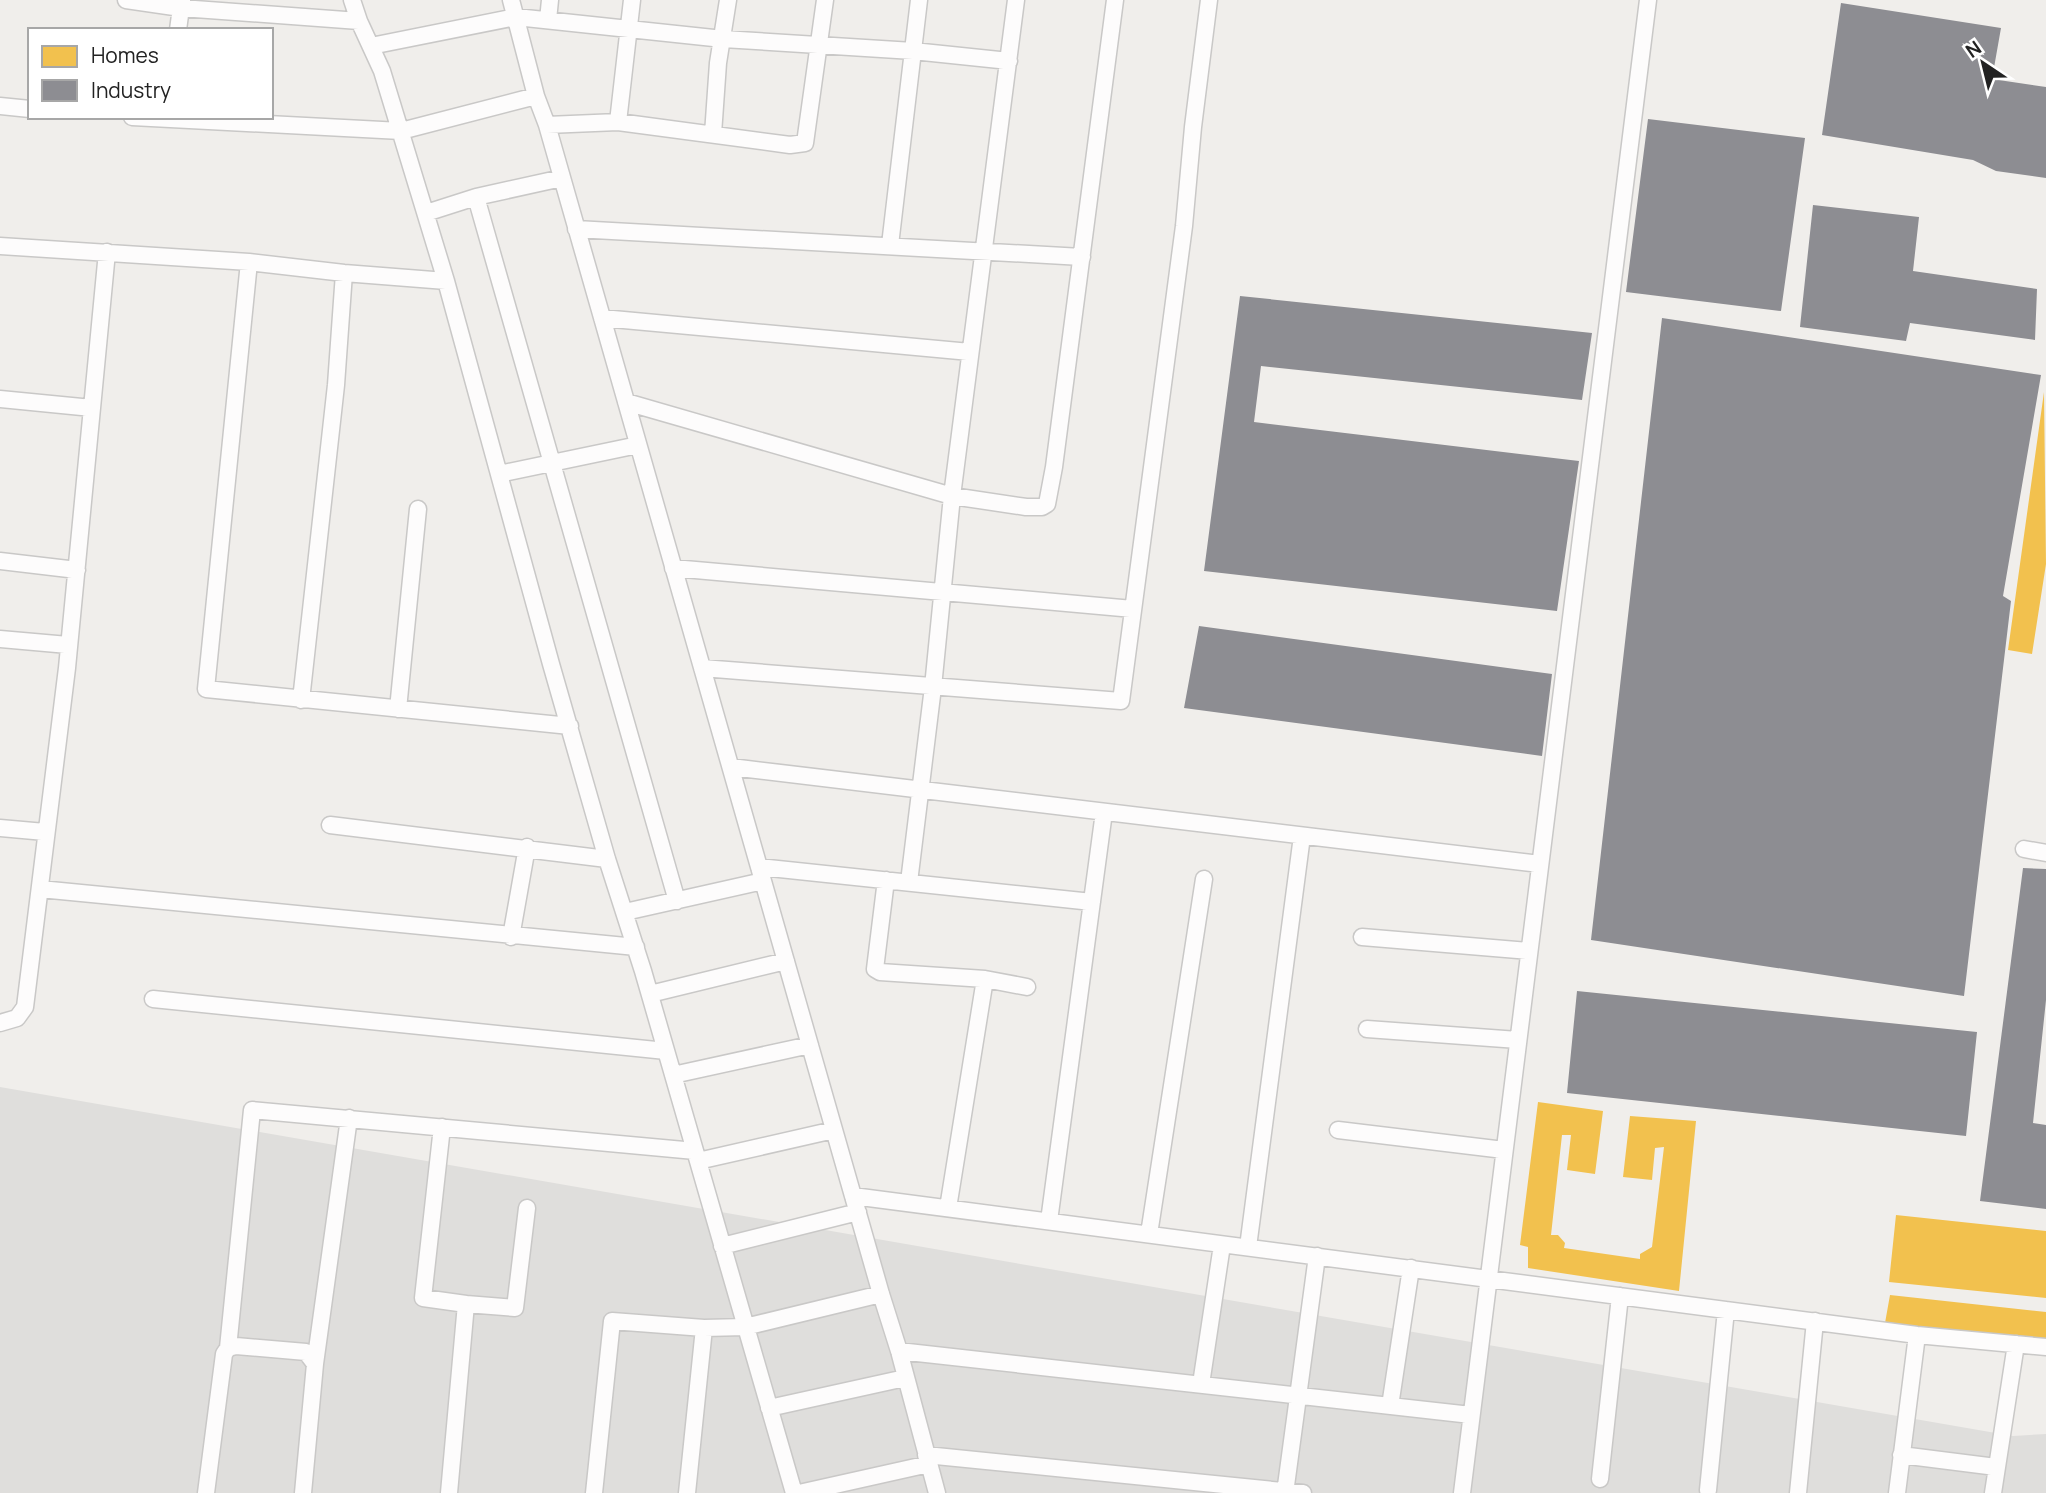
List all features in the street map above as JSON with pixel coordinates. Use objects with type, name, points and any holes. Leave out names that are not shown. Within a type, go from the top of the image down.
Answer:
[{"type":"street","points":[[126,0],[359,21]]},
{"type":"street","points":[[352,0],[382,71],[426,213],[607,859],[636,947],[796,1493],[928,1459],[1303,1493]]},
{"type":"street","points":[[511,0],[536,96],[547,125],[899,1352],[937,1493]]},
{"type":"street","points":[[548,20],[550,0]]},
{"type":"street","points":[[618,121],[632,0]]},
{"type":"street","points":[[713,134],[728,0]]},
{"type":"street","points":[[547,125],[618,121],[790,145],[805,144],[825,0]]},
{"type":"street","points":[[890,245],[919,0]]},
{"type":"street","points":[[909,882],[933,687],[952,496],[1016,0]]},
{"type":"street","points":[[626,402],[952,496],[1026,508],[1042,507],[1046,503],[1054,467],[1115,0]]},
{"type":"street","points":[[702,668],[1121,701],[1184,226],[1209,0]]},
{"type":"street","points":[[1462,1493],[1648,0]]},
{"type":"street","points":[[178,28],[181,4]]},
{"type":"street","points":[[371,46],[516,17],[723,39],[913,51],[1009,61]]},
{"type":"street","points":[[169,119],[401,131],[536,96]]},
{"type":"street","points":[[0,106],[28,109]]},
{"type":"street","points":[[426,213],[476,197],[562,178]]},
{"type":"street","points":[[476,197],[677,901]]},
{"type":"street","points":[[576,229],[1082,257]]},
{"type":"street","points":[[0,246],[249,262],[446,281]]},
{"type":"street","points":[[0,1023],[17,1018],[25,1007],[67,668],[107,252]]},
{"type":"street","points":[[249,262],[206,689],[570,726]]},
{"type":"street","points":[[301,700],[336,385],[344,273]]},
{"type":"street","points":[[602,318],[970,352]]},
{"type":"street","points":[[0,399],[92,408]]},
{"type":"street","points":[[499,474],[638,446]]},
{"type":"street","points":[[398,709],[418,509]]},
{"type":"street","points":[[0,561],[76,570]]},
{"type":"street","points":[[674,568],[1132,609]]},
{"type":"street","points":[[0,639],[68,645]]},
{"type":"street","points":[[731,767],[1540,864]]},
{"type":"street","points":[[1049,1221],[1104,812]]},
{"type":"street","points":[[330,825],[527,847],[607,859]]},
{"type":"street","points":[[0,828],[46,832]]},
{"type":"street","points":[[1248,1247],[1302,836]]},
{"type":"street","points":[[511,937],[527,847]]},
{"type":"street","points":[[2024,849],[2046,853]]},
{"type":"street","points":[[625,912],[677,901],[761,874],[886,880],[1092,902]]},
{"type":"street","points":[[1149,1234],[1204,879]]},
{"type":"street","points":[[886,880],[875,969],[880,972],[985,979],[1027,987]]},
{"type":"street","points":[[40,889],[511,937],[636,947]]},
{"type":"street","points":[[1362,937],[1529,951]]},
{"type":"street","points":[[650,994],[786,961]]},
{"type":"street","points":[[948,1208],[985,979]]},
{"type":"street","points":[[153,999],[666,1051]]},
{"type":"street","points":[[1367,1029],[1518,1040]]},
{"type":"street","points":[[673,1075],[810,1045]]},
{"type":"street","points":[[206,1493],[224,1354],[228,1348],[252,1110],[442,1127],[696,1156],[834,1130]]},
{"type":"street","points":[[303,1493],[315,1364],[349,1118]]},
{"type":"street","points":[[442,1127],[423,1298],[515,1308],[527,1208]]},
{"type":"street","points":[[1338,1130],[1504,1150]]},
{"type":"street","points":[[853,1196],[1917,1335],[2046,1347]]},
{"type":"street","points":[[722,1246],[858,1212]]},
{"type":"street","points":[[1201,1384],[1222,1245]]},
{"type":"street","points":[[1285,1492],[1317,1256]]},
{"type":"street","points":[[1390,1406],[1411,1268]]},
{"type":"street","points":[[594,1493],[612,1321],[704,1328],[746,1327],[881,1294]]},
{"type":"street","points":[[1600,1479],[1620,1296]]},
{"type":"street","points":[[449,1493],[466,1304]]},
{"type":"street","points":[[1708,1490],[1726,1310]]},
{"type":"street","points":[[1798,1493],[1815,1321]]},
{"type":"street","points":[[687,1493],[704,1328]]},
{"type":"street","points":[[1896,1493],[1917,1335]]},
{"type":"street","points":[[1993,1493],[2016,1344]]},
{"type":"street","points":[[228,1348],[236,1346],[306,1352],[315,1364]]},
{"type":"street","points":[[899,1352],[1471,1415]]},
{"type":"street","points":[[769,1408],[905,1378]]},
{"type":"street","points":[[1901,1455],[1996,1467]]},
{"type":"shaded area","points":[[0,1087],[2013,1436],[2046,1434],[2046,1493],[0,1493]]},
{"type":"building: Homes","points":[[2044,392],[2046,564],[2032,654],[2008,650]]},
{"type":"building: Homes","points":[[1538,1102],[1603,1111],[1595,1174],[1567,1170],[1571,1135],[1562,1135],[1551,1235],[1558,1235],[1565,1243],[1564,1248],[1640,1259],[1640,1254],[1652,1247],[1664,1147],[1655,1148],[1652,1180],[1623,1177],[1630,1116],[1696,1121],[1679,1291],[1528,1268],[1528,1247],[1520,1245]]},
{"type":"building: Homes","points":[[1896,1215],[2046,1231],[2046,1298],[1889,1282]]},
{"type":"building: Homes","points":[[1890,1295],[2046,1312],[2046,1341],[1885,1323]]},
{"type":"building: Industry","points":[[1841,3],[2001,28],[1992,79],[2046,87],[2046,178],[1996,171],[1973,160],[1822,135]]},
{"type":"building: Industry","points":[[1648,119],[1805,138],[1781,311],[1626,292]]},
{"type":"building: Industry","points":[[1813,205],[1919,217],[1913,271],[2037,289],[2035,340],[1910,323],[1906,341],[1800,327]]},
{"type":"building: Industry","points":[[1240,296],[1592,333],[1582,400],[1261,366],[1254,422],[1579,461],[1557,611],[1204,571]]},
{"type":"building: Industry","points":[[1662,318],[2041,375],[2003,596],[2011,601],[1964,996],[1591,940]]},
{"type":"building: Industry","points":[[1199,626],[1552,674],[1542,756],[1184,708]]},
{"type":"building: Industry","points":[[2023,868],[2046,869],[2046,1000],[2033,1123],[2046,1125],[2046,1209],[1980,1201]]},
{"type":"building: Industry","points":[[1577,991],[1977,1032],[1966,1136],[1567,1093]]}]
